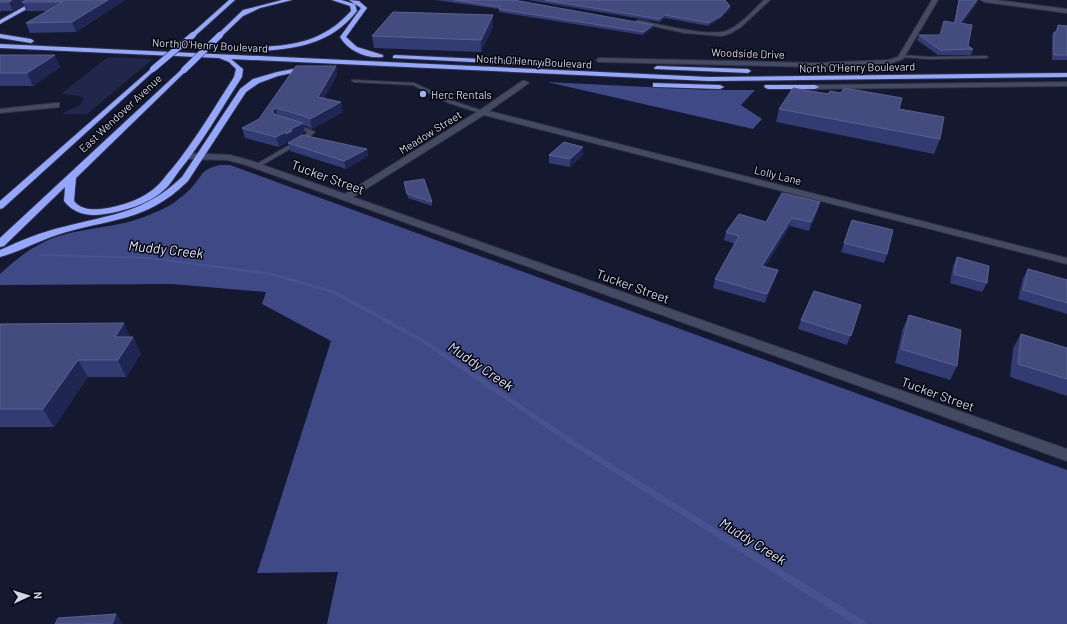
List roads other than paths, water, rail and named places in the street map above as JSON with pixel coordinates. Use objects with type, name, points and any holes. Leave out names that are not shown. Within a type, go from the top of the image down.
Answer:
[{"type":"highway","points":[[0,15],[30,0]]},
{"type":"highway","points":[[0,22],[40,0]]},
{"type":"highway","name":"East Wendover Avenue","points":[[0,244],[256,0]]},
{"type":"highway","points":[[239,16],[258,7],[289,0]]},
{"type":"highway","points":[[238,50],[295,45],[317,40],[330,34],[349,18],[354,11],[353,6],[336,0]]},
{"type":"highway","points":[[352,0],[364,8],[362,15],[345,30],[343,37],[346,45],[358,51],[382,56]]},
{"type":"highway","name":"East Wendover Avenue","points":[[0,206],[193,35],[229,1]]},
{"type":"highway","points":[[0,36],[31,41]]},
{"type":"highway","name":"North O'Henry Boulevard","points":[[0,40],[602,67],[891,72],[1067,69]]},
{"type":"highway","name":"North O'Henry Boulevard","points":[[0,46],[716,79],[1067,75]]},
{"type":"highway","points":[[0,51],[55,49]]},
{"type":"highway","points":[[71,176],[69,201],[74,207],[89,212],[100,212],[122,208],[136,203],[160,189],[187,156],[238,77],[240,69],[231,61],[217,56]]},
{"type":"highway","points":[[0,254],[26,242],[59,232],[129,215],[155,204],[176,189],[201,156],[243,91],[256,81],[298,69],[370,64]]},
{"type":"highway","points":[[544,72],[570,79],[593,81],[693,87],[731,87]]},
{"type":"highway","points":[[1028,76],[1067,80]]},
{"type":"highway","points":[[761,87],[815,87]]},
{"type":"highway","points":[[0,193],[27,181]]},
{"type":"street","points":[[634,22],[697,32],[721,34],[730,32],[767,0]]},
{"type":"street","points":[[902,56],[936,0]]},
{"type":"street","points":[[984,0],[1067,11]]},
{"type":"street","name":"Woodside Drive","points":[[599,60],[816,65],[889,62],[902,56]]},
{"type":"street","name":"Meadow Street","points":[[345,198],[483,112],[526,83]]},
{"type":"street","points":[[815,87],[1067,84]]},
{"type":"street","points":[[0,111],[56,105]]},
{"type":"street","name":"Lolly Lane","points":[[483,112],[1067,261]]},
{"type":"street","name":"Tucker Street","points":[[187,156],[227,157],[256,166],[1067,455]]},
{"type":"lane","points":[[902,56],[929,58],[986,57]]},
{"type":"lane","points":[[354,81],[414,84],[451,102],[483,112]]},
{"type":"lane","points":[[256,166],[306,138],[312,132],[304,128],[285,123]]},
{"type":"waterway","name":"Muddy Creek","points":[[41,255],[149,258],[269,274],[334,292],[425,342],[573,443],[862,624]]},
{"type":"place","name":"Herc Rentals","points":[[423,94]]}]
